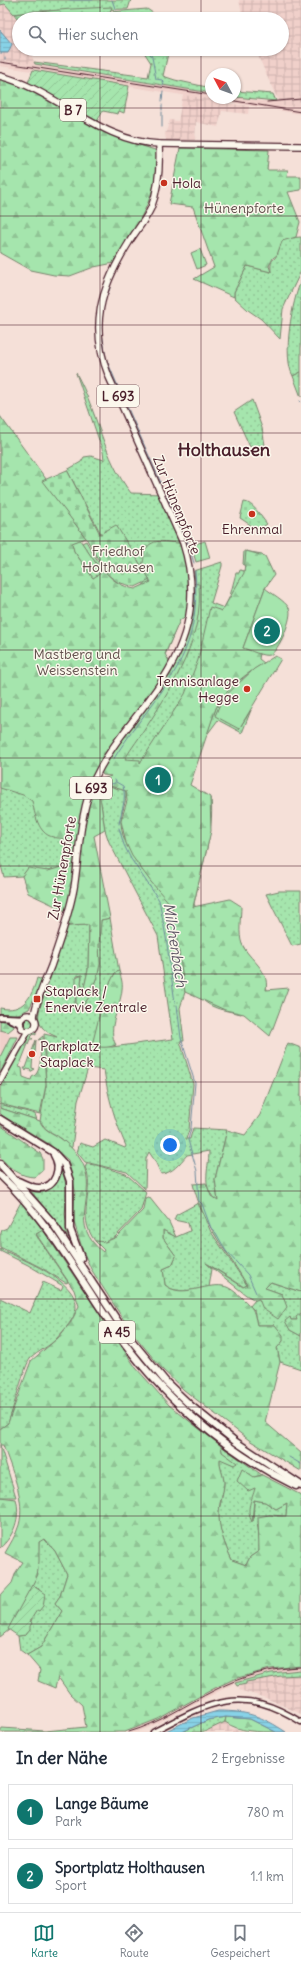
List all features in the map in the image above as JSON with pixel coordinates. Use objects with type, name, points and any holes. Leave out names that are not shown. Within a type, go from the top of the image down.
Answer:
[{"type":"highway","points":[[2,1119],[49,1149],[61,1160],[69,1176],[71,1187],[69,1210],[70,1229],[77,1249],[90,1272],[90,1279]]},
{"type":"highway","points":[[15,1179],[38,1188],[44,1187],[52,1182],[57,1174],[58,1166],[55,1157],[49,1149]]},
{"type":"highway","name":"A 45","points":[[0,1164],[52,1222],[127,1336],[166,1382],[211,1423],[263,1464]]},
{"type":"highway","name":"A 45","points":[[0,1175],[47,1226],[117,1333],[156,1381],[209,1430],[301,1488]]},
{"type":"highway","name":"A 45","points":[[273,1470],[301,1485]]},
{"type":"main road","name":"B 7","points":[[0,76],[30,87],[120,136],[136,142],[159,144],[301,146]]},
{"type":"main road","name":"Zur Hünenpforte","points":[[34,1018],[68,912],[74,888],[82,817],[91,789],[111,750],[170,668],[184,638],[190,616],[192,590],[190,569],[184,548],[164,498],[109,377],[98,339],[98,322],[108,281],[123,252],[148,214],[156,193],[159,144]]},
{"type":"main road","name":"Zur Hünenpforte","points":[[25,1016],[45,983]]},
{"type":"main road","points":[[7,1069],[25,1016]]},
{"type":"main road","points":[[0,1017],[25,1016],[34,1018],[36,1025],[28,1031],[0,1081]]},
{"type":"main road","points":[[0,1017],[22,1026],[28,1031]]},
{"type":"street","points":[[153,1732],[199,1708],[227,1701],[246,1700],[264,1704],[284,1712],[301,1722]]},
{"type":"shaded area","points":[[239,0],[301,0],[301,108],[283,106],[275,94],[258,56],[289,56],[289,12],[242,12]]},
{"type":"shaded area","points":[[5,4],[12,12],[12,56],[32,56],[35,64],[0,61],[0,5]]},
{"type":"shaded area","points":[[0,61],[35,64],[205,92],[205,99],[0,66]]},
{"type":"shaded area","points":[[183,95],[205,98],[205,104],[232,104],[249,106],[248,114],[222,111],[218,127],[196,122],[195,140],[166,140],[165,134],[170,120],[178,121]]},
{"type":"shaded area","points":[[241,98],[259,101],[280,101],[283,106],[301,108],[301,114],[238,104],[241,104]]},
{"type":"shaded area","points":[[0,1030],[8,1032],[10,1036],[0,1057]]},
{"type":"shaded area","points":[[301,1666],[301,1670],[271,1673],[235,1683],[148,1728],[137,1732],[125,1732],[158,1719],[234,1679],[270,1669]]},
{"type":"shaded area","points":[[301,1675],[301,1714],[266,1698],[239,1690],[241,1685],[246,1684],[245,1682],[281,1676]]},
{"type":"shaded area","points":[[225,1722],[231,1728],[246,1732],[204,1732]]},
{"type":"green space","points":[[0,0],[131,0],[128,9],[12,12],[5,4],[0,5]]},
{"type":"green space","points":[[112,7],[110,12],[37,12]]},
{"type":"green space","points":[[147,9],[152,12],[110,12]]},
{"type":"green space","points":[[146,56],[167,56],[163,76],[205,87],[205,92],[35,64],[34,62],[148,77],[151,63]]},
{"type":"green space","points":[[33,70],[129,86],[124,113],[119,111],[118,114],[103,111],[96,123],[27,85]]},
{"type":"green space","points":[[0,79],[40,94],[117,136],[158,151],[155,183],[145,210],[114,263],[94,267],[70,276],[54,275],[30,270],[0,253]]},
{"type":"green space","points":[[241,91],[273,94],[276,101],[241,98]]},
{"type":"green space","name":"Hünenpforte","points":[[180,148],[269,150],[267,170],[288,170],[287,176],[301,176],[301,190],[288,192],[300,222],[296,237],[282,241],[277,255],[273,258],[269,266],[271,272],[247,266],[234,292],[234,297],[194,279],[214,267],[193,207],[169,204]]},
{"type":"green space","points":[[301,237],[301,271],[283,309],[280,339],[261,319],[248,310],[234,297],[234,292],[247,266],[271,272],[272,262],[276,257],[282,241],[288,238]]},
{"type":"green space","points":[[200,249],[206,265],[197,269],[191,253]]},
{"type":"green space","points":[[301,281],[301,372],[293,376],[288,356],[288,343],[294,302]]},
{"type":"green space","points":[[301,372],[301,397],[293,376]]},
{"type":"green space","name":"Mastberg und Weissenstein","points":[[76,373],[84,388],[107,450],[122,479],[131,493],[162,494],[183,543],[172,543],[180,619],[165,655],[118,733],[64,838],[71,841],[68,865],[48,871],[28,869],[22,876],[4,877],[0,862],[0,418],[45,484],[65,506],[84,536],[77,539],[77,554],[101,589],[129,593],[144,585],[144,576],[148,572],[143,564],[141,566],[133,551],[101,534],[67,470],[81,462],[84,457],[91,456],[104,460],[103,452]]},
{"type":"green space","points":[[252,400],[262,428],[265,445],[250,447],[234,412]]},
{"type":"green space","points":[[0,416],[46,479],[43,481],[86,538],[73,543],[74,551],[93,578],[102,572],[82,543],[86,541],[99,564],[110,577],[125,586],[135,589],[151,582],[141,566],[144,553],[148,546],[152,543],[162,541],[183,543],[191,583],[199,584],[197,623],[185,659],[167,694],[125,759],[140,760],[140,763],[185,694],[198,660],[210,607],[222,611],[244,573],[246,551],[265,556],[274,575],[265,588],[243,648],[260,653],[259,659],[264,663],[237,682],[220,701],[216,708],[190,785],[210,797],[211,831],[193,907],[230,899],[241,906],[240,930],[242,944],[245,950],[262,970],[265,976],[266,990],[288,988],[270,1036],[244,1014],[225,1010],[185,992],[172,906],[151,882],[132,856],[126,843],[121,821],[127,801],[126,791],[110,786],[99,791],[105,830],[94,836],[110,918],[101,920],[99,944],[100,964],[98,974],[89,997],[80,1010],[76,1013],[76,978],[82,975],[81,983],[83,992],[88,970],[89,925],[66,926],[68,912],[28,893],[22,876],[28,868],[48,871],[68,865],[71,841],[48,835],[38,823],[32,801],[23,795],[0,788]],"holes":[[[190,613],[166,679],[108,757],[101,772],[103,775],[111,776],[96,782],[82,817],[103,758],[166,670],[170,663],[165,654],[180,620]]]},
{"type":"green space","name":"Friedhof Holthausen","points":[[67,470],[100,534],[116,525],[150,580],[135,587],[117,582],[106,573],[86,538],[42,481]]},
{"type":"green space","points":[[244,502],[251,504],[267,524],[258,530],[240,518]]},
{"type":"green space","points":[[80,540],[102,572],[93,578],[74,551],[72,543]]},
{"type":"green space","points":[[205,541],[210,558],[196,562],[191,545]]},
{"type":"green space","points":[[244,551],[262,554],[270,575],[245,648],[241,653],[242,677],[254,669],[242,679],[239,729],[251,710],[242,733],[218,720],[206,736],[216,708],[227,691],[217,699],[182,785],[211,799],[212,812],[209,838],[194,904],[197,909],[237,936],[265,983],[268,993],[241,1014],[220,1009],[205,1002],[201,998],[175,921],[185,992],[180,1008],[184,1041],[180,1041],[193,1084],[189,1130],[186,1139],[190,1139],[193,1128],[227,1130],[215,1179],[218,1202],[212,1196],[207,1185],[209,1151],[187,1155],[172,1170],[161,1174],[149,1152],[146,1158],[145,1189],[127,1172],[85,1162],[77,1152],[80,1143],[93,1147],[105,1140],[125,1148],[126,1146],[112,1109],[104,1070],[88,1068],[78,1101],[72,1147],[71,1148],[62,1139],[46,1129],[40,1121],[46,1085],[44,1034],[57,1037],[47,1032],[42,1027],[39,1021],[39,1014],[66,931],[66,926],[89,925],[88,970],[83,993],[81,983],[82,975],[77,976],[75,1004],[80,1010],[89,997],[98,974],[100,964],[99,944],[101,920],[110,918],[119,971],[115,973],[102,1003],[97,1034],[93,1045],[112,1047],[173,1039],[158,936],[109,842],[105,830],[99,791],[110,786],[126,791],[126,799],[121,818],[123,835],[128,848],[143,870],[128,801],[129,787],[114,766],[142,715],[164,685],[176,662],[196,588],[194,571],[222,562],[211,603],[224,608],[230,596],[236,573],[239,573],[240,570],[244,571]]},
{"type":"green space","points":[[265,588],[284,602],[289,608],[290,612],[287,626],[281,641],[270,655],[260,654],[243,648]]},
{"type":"green space","name":"Tennisanlage Hegge","points":[[275,656],[281,659],[239,729],[215,716],[222,699],[254,669]]},
{"type":"green space","points":[[279,891],[301,891],[301,944],[292,946],[266,894]]},
{"type":"green space","points":[[119,971],[122,980],[121,996],[113,1025],[113,1038],[116,1045],[110,1047],[98,1047],[92,1045],[105,993],[115,973]]},
{"type":"green space","points":[[37,978],[43,980],[29,1009],[16,1015],[16,1017],[0,1014],[0,1008],[15,1008],[25,1002],[35,985]]},
{"type":"green space","points":[[28,1017],[32,1019],[34,1023],[32,1027],[28,1029],[24,1027],[22,1023],[24,1019]]},
{"type":"green space","points":[[0,1020],[14,1023],[14,1027],[8,1032],[0,1030]]},
{"type":"green space","points":[[36,1031],[36,1035],[34,1034],[31,1037],[33,1039],[30,1039],[19,1067],[22,1068],[23,1077],[31,1080],[32,1077],[36,1075],[40,1061],[41,1039],[38,1040],[43,1036],[46,1085],[40,1114],[0,1104],[0,1088],[29,1033]]},
{"type":"green space","points":[[10,1037],[18,1037],[0,1074],[0,1057]]},
{"type":"green space","points":[[36,1040],[32,1068],[35,1069],[30,1072],[31,1070],[27,1069],[26,1071],[24,1068],[26,1068]]},
{"type":"green space","points":[[288,1043],[301,1048],[301,1292],[271,1282],[265,1288],[282,1294],[287,1307],[278,1319],[263,1309],[259,1299],[255,1300],[246,1295],[206,1263],[243,1287],[247,1285],[209,1224],[197,1199],[193,1184],[206,1183],[211,1196],[218,1201],[215,1179],[227,1130],[245,1135],[260,1115]]},
{"type":"green space","points":[[0,1104],[35,1114],[37,1120],[0,1108]]},
{"type":"green space","points":[[0,1108],[40,1121],[46,1129],[64,1141],[78,1156],[85,1169],[87,1181],[85,1222],[87,1232],[93,1242],[103,1252],[104,1250],[95,1241],[105,1242],[117,1237],[143,1210],[145,1198],[149,1197],[169,1222],[176,1237],[163,1230],[163,1238],[176,1256],[172,1265],[163,1269],[165,1285],[179,1291],[216,1286],[226,1287],[235,1292],[251,1307],[254,1312],[257,1325],[275,1325],[283,1335],[283,1341],[277,1348],[280,1362],[265,1422],[301,1453],[301,1471],[249,1440],[184,1390],[162,1369],[131,1331],[91,1269],[83,1251],[73,1219],[75,1190],[68,1160],[49,1144],[3,1116],[0,1113]]},
{"type":"green space","points":[[0,1125],[40,1153],[43,1159],[43,1170],[35,1177],[20,1174],[7,1165],[0,1157]]},
{"type":"green space","points":[[61,1163],[67,1190],[65,1214],[69,1238],[30,1190],[38,1191],[50,1189],[54,1186],[59,1177]]},
{"type":"green space","points":[[87,1164],[96,1165],[126,1174],[146,1192],[141,1210],[115,1237],[105,1242],[95,1241],[89,1231],[86,1212],[88,1176],[85,1167]]},
{"type":"green space","points":[[21,1202],[43,1230],[36,1235],[68,1282],[66,1283],[40,1267],[0,1247],[0,1236],[2,1230],[7,1228]]},
{"type":"green space","points":[[198,1203],[211,1232],[247,1285],[244,1287],[208,1264],[212,1269],[209,1287],[181,1291],[165,1285],[163,1269],[172,1265],[176,1256],[163,1238],[163,1230],[176,1237],[190,1231],[188,1223],[174,1220],[176,1215]]},
{"type":"green space","points":[[43,1230],[136,1368],[169,1405],[221,1446],[222,1452],[237,1463],[234,1465],[220,1459],[224,1483],[219,1508],[219,1517],[221,1530],[232,1560],[246,1565],[250,1557],[259,1551],[258,1517],[269,1515],[286,1516],[287,1503],[276,1509],[265,1502],[254,1500],[252,1522],[249,1509],[255,1488],[248,1491],[237,1481],[242,1469],[254,1477],[262,1475],[301,1495],[301,1666],[270,1669],[234,1679],[158,1719],[125,1732],[0,1732],[2,1728],[45,1731],[86,1727],[82,1705],[70,1694],[58,1677],[55,1688],[38,1681],[40,1670],[27,1655],[41,1647],[62,1611],[55,1603],[60,1596],[67,1574],[55,1551],[44,1539],[39,1542],[37,1576],[9,1630],[0,1637],[0,1596],[12,1583],[16,1572],[23,1562],[5,1553],[15,1536],[19,1525],[21,1505],[17,1485],[3,1445],[0,1445],[0,1429],[8,1423],[31,1361],[58,1338],[71,1322],[79,1306],[74,1290],[36,1234]]},
{"type":"green space","points":[[0,1249],[21,1258],[59,1280],[74,1298],[76,1308],[66,1328],[57,1338],[30,1359],[8,1423],[0,1429],[0,1298],[30,1313],[43,1282],[61,1290],[63,1286],[28,1265],[0,1251]]},
{"type":"green space","points":[[270,1282],[301,1292],[301,1313],[297,1317],[297,1320],[291,1320],[290,1317],[290,1330],[301,1336],[301,1369],[280,1362],[277,1348],[283,1341],[275,1325],[257,1325],[254,1310],[250,1306],[255,1300],[282,1294],[265,1288]]},
{"type":"green space","points":[[301,1313],[301,1336],[290,1330],[285,1321],[290,1317],[291,1320],[297,1320],[296,1317]]},
{"type":"green space","points":[[0,1445],[16,1497],[0,1497]]},
{"type":"green space","points":[[221,1446],[262,1475],[254,1477],[254,1500],[265,1502],[276,1509],[287,1503],[286,1517],[269,1515],[257,1525],[260,1535],[259,1551],[250,1557],[246,1565],[232,1560],[220,1529],[219,1510],[224,1482],[220,1458],[234,1465],[222,1452]]},
{"type":"green space","points":[[0,1497],[16,1499],[18,1513],[13,1532],[0,1548]]},
{"type":"green space","points":[[43,1539],[55,1551],[67,1574],[60,1596],[55,1603],[62,1611],[41,1647],[27,1655],[20,1650],[18,1636],[26,1635],[37,1602],[39,1589],[32,1585],[37,1576],[39,1542]]},
{"type":"green space","points":[[32,1585],[45,1594],[43,1606],[39,1611],[37,1610],[30,1621],[32,1623],[30,1630],[26,1635],[18,1636],[8,1629]]},
{"type":"green space","points":[[301,1670],[301,1675],[281,1676],[246,1682],[246,1684],[237,1686],[235,1683],[271,1673]]},
{"type":"green space","points":[[226,1717],[225,1722],[204,1732],[182,1732],[208,1720]]},
{"type":"green space","points":[[226,1717],[250,1719],[276,1732],[243,1730],[236,1728],[225,1722]]},
{"type":"water","points":[[0,30],[12,44],[8,53],[0,53]]},
{"type":"water","points":[[218,1711],[246,1713],[262,1718],[286,1732],[276,1732],[250,1719],[226,1717],[208,1720],[182,1732],[164,1732],[193,1718]]},
{"type":"waterway","points":[[70,0],[93,0]]},
{"type":"waterway","points":[[112,0],[117,12]]},
{"type":"waterway","points":[[152,56],[156,79],[162,80],[164,82],[163,86]]},
{"type":"waterway","points":[[162,101],[163,91]]},
{"type":"waterway","points":[[162,105],[162,110]]},
{"type":"waterway","points":[[162,112],[162,127]]},
{"type":"waterway","name":"Milchenbach","points":[[104,304],[110,288]]},
{"type":"waterway","name":"Milchenbach","points":[[102,319],[102,326]]},
{"type":"waterway","name":"Milchenbach","points":[[102,333],[106,358],[119,389]]},
{"type":"waterway","name":"Milchenbach","points":[[122,395],[161,483]]},
{"type":"waterway","name":"Milchenbach","points":[[167,496],[188,543],[194,563]]},
{"type":"waterway","name":"Milchenbach","points":[[113,760],[160,694],[184,653],[192,630],[196,603],[195,571]]},
{"type":"waterway","name":"Milchenbach","points":[[115,780],[123,786],[124,791],[124,801],[119,824]]},
{"type":"waterway","points":[[96,788],[115,783]]},
{"type":"waterway","name":"Milchenbach","points":[[119,828],[124,845],[131,859],[159,900],[166,937],[175,1003]]},
{"type":"waterway","name":"Milchenbach","points":[[177,1005],[181,1038],[195,1083],[191,1128],[188,1140],[197,1171],[199,1201],[202,1204],[211,1228],[216,1233],[226,1251],[248,1275],[256,1293]]},
{"type":"waterway","name":"Milchenbach","points":[[289,1457],[301,1464]]},
{"type":"railway","points":[[0,62],[205,94]]},
{"type":"railway","points":[[267,102],[301,99]]},
{"type":"railway","points":[[241,102],[301,112]]},
{"type":"railway","points":[[129,1732],[152,1724],[215,1690],[246,1677],[268,1671],[301,1667]]},
{"type":"place","name":"Hola","points":[[164,183]]},
{"type":"place","name":"Ehrenmal","points":[[252,514]]},
{"type":"place","name":"Sportplatz Holthausen","points":[[267,631]]},
{"type":"place","name":"Tennisanlage Hegge","points":[[247,689]]},
{"type":"place","name":"Lange Bäume","points":[[158,780]]},
{"type":"place","name":"Staplack / Enervie Zentrale","points":[[37,999]]},
{"type":"place","name":"Parkplatz Staplack","points":[[32,1054]]},
{"type":"district","name":"Holthausen","points":[[224,450]]}]
